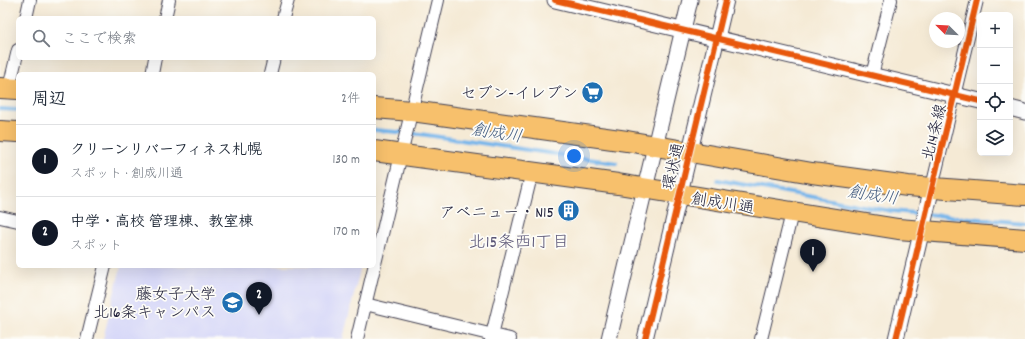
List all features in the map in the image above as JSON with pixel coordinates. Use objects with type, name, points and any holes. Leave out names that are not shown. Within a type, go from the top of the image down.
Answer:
[{"type":"highway","points":[[376,108],[411,116],[689,151],[931,194],[1025,195]]},
{"type":"highway","name":"創成川通","points":[[376,151],[403,148],[532,172],[792,213],[923,226],[1025,239]]},
{"type":"street","points":[[26,16],[30,0]]},
{"type":"street","points":[[165,16],[169,0]]},
{"type":"street","points":[[284,16],[288,0]]},
{"type":"street","points":[[376,259],[438,0]]},
{"type":"street","points":[[555,0],[977,100]]},
{"type":"street","name":"環状通","points":[[609,339],[690,0]]},
{"type":"street","name":"環状通","points":[[645,339],[726,0]]},
{"type":"street","points":[[872,76],[891,0]]},
{"type":"street","name":"北14条線","points":[[931,194],[977,0]]},
{"type":"street","points":[[9,88],[16,58]]},
{"type":"street","points":[[152,72],[156,60]]},
{"type":"street","points":[[270,72],[274,60]]},
{"type":"street","points":[[1013,109],[1025,112]]},
{"type":"street","points":[[492,337],[532,172]]},
{"type":"street","points":[[896,339],[931,194]]},
{"type":"street","points":[[762,339],[792,213]]},
{"type":"street","points":[[0,217],[16,221]]},
{"type":"street","points":[[87,339],[105,268]]},
{"type":"street","points":[[357,339],[374,268]]},
{"type":"street","points":[[365,304],[492,337],[510,339]]},
{"type":"shaded area","name":"藤女子大学 北16条キャンパス","points":[[121,268],[361,268],[343,339],[103,339]]},
{"type":"waterway","name":"創成川","points":[[0,109],[16,110]]},
{"type":"waterway","name":"創成川","points":[[376,130],[420,134],[616,163]]},
{"type":"waterway","name":"創成川","points":[[718,180],[891,211],[1025,223]]},
{"type":"cycle path","points":[[555,0],[977,100]]},
{"type":"cycle path","points":[[645,339],[726,0]]},
{"type":"cycle path","points":[[896,339],[977,0]]},
{"type":"place","name":"セブン-イレブン","points":[[593,92]]},
{"type":"place","name":"アベニュー・N15","points":[[569,211]]},
{"type":"place","name":"クリーンリバーフィネス札幌","points":[[813,272]]},
{"type":"place","name":"藤女子大学 北16条キャンパス","points":[[232,302]]},
{"type":"place","name":"中学・高校 管理棟、教室棟","points":[[259,315]]},
{"type":"district","name":"北15条西1丁目","points":[[519,241]]}]
